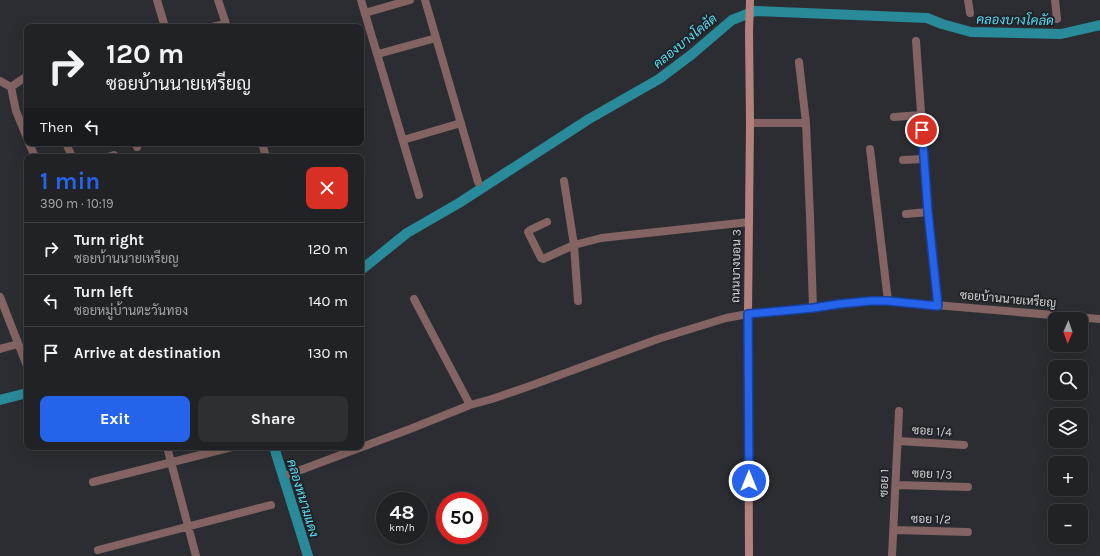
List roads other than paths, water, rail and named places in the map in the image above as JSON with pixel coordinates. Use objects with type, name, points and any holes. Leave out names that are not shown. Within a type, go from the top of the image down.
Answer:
[{"type":"main road","name":"ถนนบางบอน 3","points":[[749,556],[748,314],[750,0]]},
{"type":"street","points":[[157,0],[164,24]]},
{"type":"street","points":[[218,0],[226,24]]},
{"type":"street","points":[[361,0],[420,195]]},
{"type":"street","points":[[365,13],[410,0]]},
{"type":"street","points":[[425,0],[478,182]]},
{"type":"street","points":[[968,0],[970,13]]},
{"type":"street","points":[[1055,0],[1057,19]]},
{"type":"street","points":[[378,54],[436,38]]},
{"type":"street","points":[[916,41],[928,212],[938,306]]},
{"type":"street","points":[[799,62],[806,123],[813,308]]},
{"type":"street","points":[[11,87],[24,78]]},
{"type":"street","points":[[0,81],[11,87],[16,111],[24,131]]},
{"type":"street","points":[[894,117],[921,115]]},
{"type":"street","points":[[403,140],[461,123]]},
{"type":"street","points":[[750,123],[806,123]]},
{"type":"street","points":[[870,149],[888,301]]},
{"type":"street","points":[[903,160],[924,159]]},
{"type":"street","points":[[564,181],[574,245],[578,301]]},
{"type":"street","points":[[906,214],[928,212]]},
{"type":"street","points":[[547,222],[528,232],[541,258],[543,259],[574,245],[601,238],[749,222]]},
{"type":"street","points":[[0,297],[24,359]]},
{"type":"street","points":[[414,299],[470,405]]},
{"type":"street","name":"ซอยบ้านนายเหรียญ","points":[[364,446],[470,405],[527,387],[658,339],[726,318],[748,314],[813,308],[854,302],[888,301],[1100,319]]},
{"type":"street","points":[[0,349],[18,344]]},
{"type":"street","name":"ซอย 1","points":[[892,556],[899,411]]},
{"type":"street","name":"ซอย 1/4","points":[[898,441],[964,445]]},
{"type":"street","points":[[169,450],[196,556]]},
{"type":"street","points":[[93,482],[220,450]]},
{"type":"street","name":"ซอยบ้านนายเหรียญ","points":[[290,474],[354,450]]},
{"type":"street","name":"ซอย 1/3","points":[[896,485],[968,487]]},
{"type":"street","points":[[98,550],[271,505]]},
{"type":"street","name":"ซอย 1/2","points":[[894,530],[968,532]]},
{"type":"waterway","name":"คลองบางโคลัด","points":[[364,268],[407,233],[459,203],[589,119],[659,79],[691,55],[732,20],[755,11],[927,18],[971,32],[1061,34],[1100,25]]},
{"type":"waterway","name":"คลองบางโคลัด","points":[[0,400],[24,394]]},
{"type":"waterway","name":"คลองหนามแดง","points":[[275,450],[308,556]]}]
